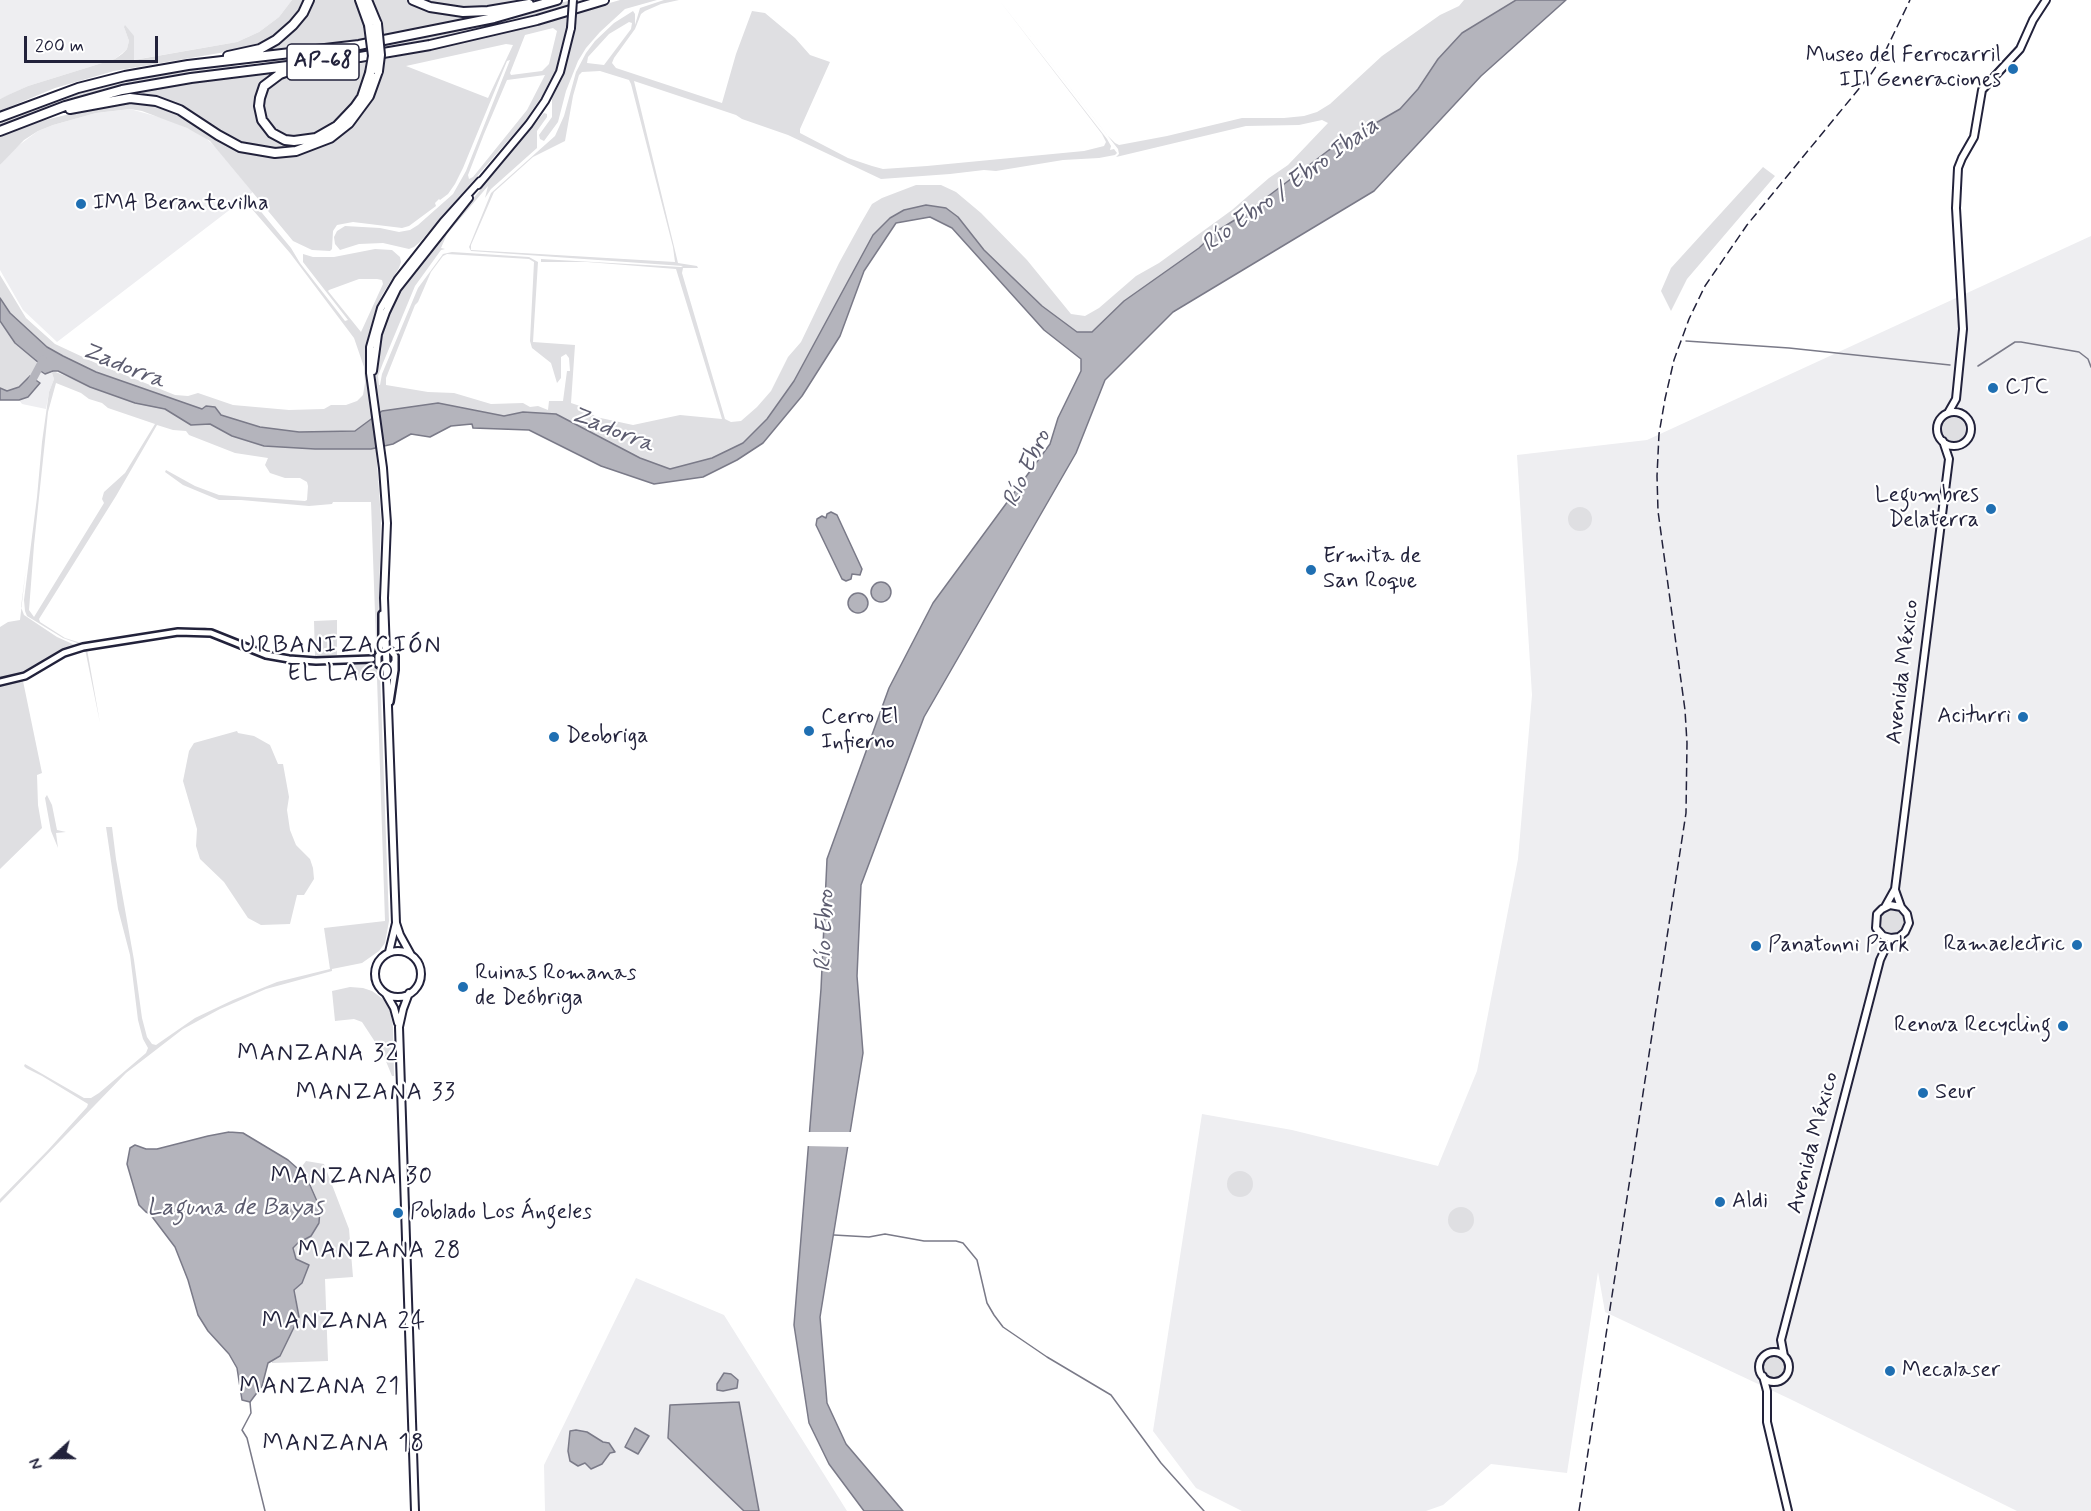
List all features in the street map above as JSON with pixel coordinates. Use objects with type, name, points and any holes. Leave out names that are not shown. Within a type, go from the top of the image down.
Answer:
[{"type":"highway","points":[[78,88],[92,80],[139,69],[243,54],[260,49],[289,29],[303,13],[309,0]]},
{"type":"highway","points":[[360,0],[373,25]]},
{"type":"highway","points":[[39,115],[48,116],[118,99],[141,98],[180,110],[240,147],[275,153],[296,151],[330,138],[349,123],[369,96],[374,72],[373,25],[367,0]]},
{"type":"highway","points":[[413,0],[430,7],[463,12],[488,11],[541,1],[548,3]]},
{"type":"highway","name":"AP-68","points":[[0,117],[78,88],[124,76],[168,68],[359,45],[494,18],[557,0]]},
{"type":"highway","name":"AP-68","points":[[0,131],[96,96],[150,84],[360,57],[497,30],[604,0]]},
{"type":"highway","points":[[360,57],[345,63],[290,70],[271,79],[264,86],[260,98],[262,120],[272,133],[285,140],[316,138],[337,126],[350,113],[374,72]]},
{"type":"main road","points":[[389,952],[396,923],[384,598],[387,523],[383,468],[369,363],[370,347],[376,321],[387,296],[410,261],[530,124],[545,101],[560,72],[571,28],[573,0]]},
{"type":"main road","points":[[1948,413],[1958,412],[1969,420],[1971,433],[1966,441],[1957,445],[1943,441],[1938,427],[1941,418],[1948,413],[1956,399],[1963,329],[1956,198],[1958,168],[1974,137],[1984,86],[2020,50],[2046,0]]},
{"type":"main road","points":[[1956,399],[1963,415]]},
{"type":"main road","name":"Avenida México","points":[[1885,907],[1895,889],[1948,459],[1943,441]]},
{"type":"main road","name":"Avenida México","points":[[1948,459],[1957,445]]},
{"type":"main road","name":"Avenida México","points":[[1895,889],[1901,907]]},
{"type":"main road","points":[[1890,905],[1901,907],[1907,914],[1909,923],[1905,932],[1895,938],[1887,938],[1880,934],[1875,920],[1879,911],[1890,905]]},
{"type":"main road","points":[[396,923],[420,972],[416,986],[409,993],[399,1027]]},
{"type":"main road","name":"Avenida México","points":[[1880,934],[1882,955]]},
{"type":"main road","name":"Avenida México","points":[[1784,1356],[1781,1340],[1882,955],[1887,945],[1895,938]]},
{"type":"main road","points":[[411,955],[404,952],[389,952],[382,957],[375,970],[378,985],[394,1008],[399,1027],[415,1511]]},
{"type":"main road","points":[[384,992],[396,996],[409,993]]},
{"type":"main road","name":"Avenida México","points":[[1770,1353],[1781,1340]]},
{"type":"main road","points":[[1767,1392],[1786,1377],[1789,1367],[1784,1356],[1779,1353],[1764,1356],[1760,1363],[1760,1371],[1767,1392],[1767,1422],[1788,1511]]},
{"type":"main road","points":[[1763,1376],[1770,1381],[1779,1381]]},
{"type":"street","points":[[378,664],[377,659],[382,640],[384,598]]},
{"type":"street","points":[[0,682],[25,676],[64,653],[83,647],[178,632],[211,633],[266,655],[289,659],[315,661],[372,659],[386,650],[393,653],[395,661],[388,713]]},
{"type":"street","points":[[372,659],[387,668],[395,661]]},
{"type":"shaded area","points":[[0,0],[292,0],[279,17],[259,32],[237,42],[133,60],[134,41],[124,27],[129,41],[127,49],[115,59],[28,86],[0,99]]},
{"type":"shaded area","points":[[292,0],[306,0],[278,35],[255,47],[114,71],[55,88],[0,111],[0,99],[8,95],[28,86],[115,59],[127,49],[129,41],[125,25],[134,36],[134,60],[237,42],[259,32],[279,17]]},
{"type":"shaded area","points":[[311,0],[357,0],[367,26],[379,24],[371,0],[409,0],[423,6],[494,13],[368,38],[258,53],[273,44]]},
{"type":"shaded area","points":[[424,0],[533,0],[478,9],[447,7]]},
{"type":"shaded area","points":[[572,0],[595,0],[554,12],[384,51],[275,65],[262,64],[278,58],[357,48],[446,31]]},
{"type":"shaded area","points":[[620,0],[657,0],[625,9],[586,48],[566,91],[558,122],[544,141],[539,135],[552,117],[552,97],[561,80],[571,47],[574,28],[568,27],[557,68],[548,87],[525,121],[420,242],[409,249],[383,243],[359,244],[340,250],[335,244],[334,237],[337,231],[345,226],[380,228],[399,232],[410,230],[453,194],[466,171],[510,60],[507,61],[463,168],[448,194],[439,199],[435,203],[436,206],[409,226],[402,228],[353,222],[337,225],[333,231],[330,251],[312,250],[293,241],[210,141],[187,128],[142,111],[130,109],[96,113],[53,125],[24,140],[0,165],[0,136],[37,122],[123,101],[155,104],[182,115],[225,143],[249,153],[280,156],[307,152],[329,143],[359,117],[367,106],[379,80],[382,60],[513,31]],"holes":[[[553,28],[557,31],[549,64],[542,71],[511,75],[525,35]],[[506,44],[513,45],[488,98],[406,66]],[[545,75],[527,110],[469,179],[468,175],[507,80]]]},
{"type":"shaded area","points":[[664,0],[679,0],[661,4],[641,14],[635,29],[614,58],[612,63],[616,68],[722,103],[736,54],[752,11],[765,13],[795,38],[810,55],[830,62],[800,133],[848,158],[872,166],[883,169],[927,166],[1084,151],[1104,146],[1106,142],[1102,134],[999,0],[1107,139],[1111,146],[1110,150],[1114,149],[1117,153],[1099,158],[1063,160],[996,171],[984,170],[881,179],[788,135],[634,81],[678,263],[698,268],[683,268],[682,273],[725,419],[731,422],[741,421],[771,391],[788,357],[801,342],[861,223],[872,204],[882,198],[916,185],[941,185],[956,192],[981,213],[1027,260],[1071,314],[1085,316],[1099,308],[1136,276],[1159,263],[1232,210],[1288,165],[1328,123],[1322,120],[1299,125],[1246,126],[1116,157],[1119,154],[1118,149],[1107,135],[1119,145],[1242,118],[1284,118],[1317,112],[1330,104],[1382,56],[1440,15],[1459,6],[1464,0],[1516,0],[1462,33],[1438,59],[1418,89],[1400,109],[1329,150],[1246,213],[1217,231],[1199,248],[1124,301],[1092,332],[1077,332],[1042,306],[984,250],[958,217],[946,208],[890,218],[873,235],[794,381],[767,419],[743,443],[712,458],[670,469],[640,458],[556,414],[523,412],[504,416],[438,403],[382,411],[355,431],[299,432],[260,427],[221,415],[206,406],[202,409],[185,404],[96,372],[63,356],[47,347],[10,313],[0,298],[0,275],[26,318],[55,344],[175,395],[188,396],[198,393],[233,405],[289,410],[324,409],[331,405],[346,405],[357,401],[363,395],[365,383],[364,367],[354,338],[290,253],[244,199],[248,196],[291,248],[345,321],[348,320],[303,262],[303,254],[313,257],[334,257],[375,249],[392,250],[400,257],[399,268],[375,311],[367,341],[366,357],[371,410],[379,409],[375,386],[381,336],[386,315],[403,283],[544,113],[547,117],[537,131],[537,148],[491,189],[485,198],[488,186],[447,234],[441,248],[445,249],[441,250],[415,286],[378,376],[379,385],[418,288],[443,254],[452,252],[529,257],[538,262],[533,342],[575,345],[571,403],[583,407],[596,417],[633,425],[680,415],[722,419],[676,269],[587,262],[541,262],[541,259],[683,266],[471,251],[469,247],[491,193],[555,136],[564,116],[576,72],[586,53],[614,23],[633,11],[635,25],[640,8]],"holes":[[[629,22],[632,23],[631,29],[604,65],[587,63],[588,57],[609,34]],[[600,71],[629,80],[631,84],[675,262],[471,250],[471,245],[494,192],[533,157],[565,141],[573,96],[582,72]],[[447,254],[529,259],[534,262],[530,341],[532,348],[551,363],[557,383],[561,378],[561,357],[566,354],[569,358],[570,371],[567,371],[563,401],[549,401],[548,410],[538,406],[530,407],[523,403],[491,404],[454,393],[428,392],[386,385],[386,378],[415,305],[431,272]],[[359,279],[382,280],[383,284],[361,332],[329,290]]]},
{"type":"shaded area","points":[[370,62],[363,86],[354,102],[338,120],[320,133],[292,137],[275,131],[265,118],[263,97],[275,81],[288,74]]},
{"type":"shaded area","points":[[226,64],[238,67],[95,93],[35,112],[0,127],[0,120],[35,105],[99,85],[164,72]]},
{"type":"shaded area","points":[[274,73],[265,81],[257,98],[272,136],[306,143],[296,148],[269,151],[234,142],[171,103],[114,96],[163,86]]},
{"type":"shaded area","points":[[130,109],[166,119],[201,134],[219,150],[253,192],[57,342],[23,310],[0,270],[0,165],[15,148],[38,131],[96,113]]},
{"type":"shaded area","points":[[1763,167],[1775,176],[1687,279],[1671,311],[1661,291],[1671,268]]},
{"type":"shaded area","points":[[2091,236],[2091,1511],[2017,1511],[1790,1399],[1605,1312],[1598,1272],[1567,1473],[1491,1464],[1443,1505],[1426,1511],[1242,1511],[1196,1488],[1153,1431],[1202,1114],[1292,1130],[1438,1166],[1477,1071],[1518,859],[1532,695],[1517,455],[1647,440]]},
{"type":"shaded area","points":[[0,321],[15,343],[39,363],[19,387],[7,391],[0,388]]},
{"type":"shaded area","points":[[36,368],[45,374],[52,373],[54,379],[46,409],[22,404],[19,400],[28,397],[40,383],[30,376]]},
{"type":"shaded area","points":[[53,371],[135,403],[165,409],[191,425],[210,424],[232,436],[264,446],[315,449],[376,448],[381,519],[378,637],[376,641],[371,502],[333,502],[332,504],[309,506],[219,500],[183,485],[165,472],[166,470],[195,486],[219,495],[305,501],[308,486],[307,482],[300,478],[285,478],[270,473],[265,465],[268,458],[235,453],[189,435],[186,431],[157,425],[116,496],[39,619],[40,622],[65,638],[81,643],[205,627],[267,652],[307,658],[315,657],[314,621],[337,620],[337,655],[315,658],[315,660],[295,659],[262,652],[225,636],[199,631],[83,645],[63,638],[27,616],[24,600],[42,442],[49,392],[54,379]],"holes":[[[56,383],[81,393],[108,408],[155,424],[125,473],[104,492],[102,499],[104,503],[34,617],[29,610],[48,412]]]},
{"type":"shaded area","points":[[1949,417],[1959,417],[1966,424],[1966,434],[1959,441],[1949,441],[1942,434],[1942,424]]},
{"type":"shaded area","points":[[1580,507],[1589,510],[1592,519],[1589,528],[1580,531],[1571,528],[1568,519],[1571,510]]},
{"type":"shaded area","points":[[21,608],[24,615],[57,637],[77,646],[27,673],[0,680],[0,627],[8,622],[20,620]]},
{"type":"shaded area","points":[[91,647],[87,649],[100,723],[85,649],[67,654],[45,670],[23,681],[42,773],[37,775],[38,805],[42,828],[0,869],[0,683],[21,678],[68,653]]},
{"type":"shaded area","points":[[349,664],[368,664],[380,670],[389,921],[385,943],[379,951],[362,963],[332,969],[332,971],[266,989],[220,1009],[183,1029],[126,1073],[0,1203],[0,1199],[48,1150],[88,1104],[26,1068],[25,1064],[84,1098],[91,1098],[146,1053],[148,1048],[138,1020],[130,955],[118,909],[106,827],[112,827],[142,1018],[147,1037],[152,1044],[156,1045],[195,1018],[233,1000],[277,982],[330,969],[324,928],[385,921],[377,678],[346,678],[346,667]]},
{"type":"shaded area","points":[[237,731],[254,736],[270,745],[278,764],[283,764],[289,797],[287,810],[290,830],[296,845],[310,859],[313,868],[314,879],[304,895],[297,895],[290,924],[261,925],[248,918],[224,882],[200,859],[196,846],[197,829],[183,781],[189,751],[194,743]]},
{"type":"shaded area","points":[[47,795],[52,805],[57,830],[66,832],[56,833],[58,848],[51,831],[45,798]]},
{"type":"shaded area","points":[[1887,910],[1897,910],[1904,917],[1904,927],[1897,934],[1887,934],[1880,927],[1880,917]]},
{"type":"shaded area","points":[[350,987],[372,991],[383,999],[390,1010],[393,1027],[394,1076],[362,1022],[354,1019],[335,1021],[332,991]]},
{"type":"shaded area","points":[[306,1161],[324,1164],[349,1229],[353,1277],[325,1279],[328,1361],[272,1363],[280,1357],[299,1317],[295,1290],[302,1283],[309,1265],[296,1259],[294,1248],[311,1236],[320,1223],[320,1207],[307,1175],[300,1169]]},
{"type":"shaded area","points":[[1240,1171],[1249,1175],[1253,1184],[1249,1193],[1240,1197],[1231,1193],[1227,1184],[1231,1175]]},
{"type":"shaded area","points":[[1461,1207],[1470,1211],[1474,1220],[1470,1229],[1461,1233],[1452,1229],[1448,1220],[1452,1211]]},
{"type":"shaded area","points":[[636,1278],[724,1315],[847,1511],[545,1511],[544,1465]]},
{"type":"shaded area","points":[[1770,1357],[1778,1357],[1784,1363],[1784,1371],[1778,1377],[1770,1377],[1764,1371],[1764,1363]]},
{"type":"water","points":[[1516,0],[1566,0],[1481,76],[1374,191],[1173,312],[1105,380],[1076,453],[924,717],[861,885],[857,976],[863,1053],[820,1317],[827,1403],[846,1444],[903,1511],[864,1511],[829,1464],[809,1423],[794,1325],[821,989],[827,859],[889,688],[933,603],[1050,444],[1058,418],[1081,371],[1081,359],[1044,330],[952,228],[930,217],[896,223],[864,271],[840,336],[802,396],[763,443],[737,460],[703,477],[654,484],[601,466],[529,430],[473,428],[472,424],[451,426],[430,437],[411,434],[393,444],[371,449],[264,446],[232,436],[210,424],[191,425],[165,409],[135,403],[90,387],[58,371],[45,374],[36,368],[39,363],[15,343],[0,321],[0,298],[10,313],[47,347],[63,356],[96,372],[202,409],[206,406],[215,407],[221,415],[260,427],[299,432],[355,431],[382,411],[438,403],[504,416],[523,412],[556,414],[640,458],[670,469],[712,458],[743,443],[767,419],[794,381],[873,235],[890,218],[904,210],[926,205],[946,208],[958,217],[984,250],[1042,306],[1077,332],[1092,332],[1124,301],[1199,248],[1217,231],[1246,213],[1329,150],[1400,109],[1418,89],[1438,59],[1462,33]]},
{"type":"water","points":[[30,376],[40,383],[28,397],[19,400],[0,400],[0,388],[7,391],[19,387]]},
{"type":"water","points":[[831,512],[837,515],[862,569],[860,575],[852,574],[851,579],[846,581],[842,579],[816,525],[817,519],[822,516],[826,518]]},
{"type":"water","points":[[881,582],[888,585],[891,592],[888,599],[881,602],[874,599],[871,592],[874,585]]},
{"type":"water","points":[[858,593],[865,596],[868,603],[865,610],[858,613],[851,610],[848,603],[851,596]]},
{"type":"water","name":"Laguna de Bayas","points":[[229,1132],[243,1133],[288,1160],[306,1176],[320,1208],[319,1223],[311,1236],[293,1248],[296,1259],[309,1265],[302,1283],[294,1290],[299,1317],[280,1356],[268,1363],[262,1386],[250,1402],[242,1400],[237,1368],[229,1354],[208,1331],[198,1315],[175,1247],[150,1214],[139,1205],[127,1164],[130,1148],[135,1145],[146,1149],[157,1149]]},
{"type":"water","points":[[724,1373],[731,1374],[738,1380],[737,1388],[717,1390],[717,1384]]},
{"type":"water","points":[[739,1402],[759,1511],[744,1511],[668,1438],[670,1405]]},
{"type":"water","points":[[635,1428],[649,1436],[638,1454],[625,1447]]},
{"type":"water","points":[[570,1431],[587,1432],[609,1443],[615,1452],[610,1453],[602,1464],[591,1469],[585,1463],[578,1466],[570,1461],[568,1451]]},
{"type":"pier","points":[[806,1132],[854,1132],[851,1147],[805,1146]]},
{"type":"waterway","points":[[1686,341],[1789,348],[1950,365]]},
{"type":"waterway","points":[[1978,366],[2015,342],[2021,342],[2079,352],[2088,359],[2091,367]]},
{"type":"waterway","name":"Zadorra","points":[[29,386],[43,360]]},
{"type":"waterway","points":[[834,1235],[869,1237],[885,1234],[924,1241],[963,1243],[977,1260],[987,1303],[1003,1327],[1047,1357],[1111,1395],[1161,1463],[1204,1511]]},
{"type":"waterway","points":[[250,1402],[251,1413],[242,1430],[247,1438],[265,1511]]},
{"type":"railway","points":[[1579,1511],[1686,813],[1685,710],[1658,511],[1659,434],[1665,399],[1674,360],[1689,319],[1705,286],[1747,225],[1871,74],[1883,56],[1910,0]]},
{"type":"place","name":"Museo del Ferrocarril III Generaciones","points":[[2013,69]]},
{"type":"place","name":"IMA Berantevilha","points":[[81,204]]},
{"type":"place","name":"CTC","points":[[1993,388]]},
{"type":"place","name":"Legumbres Delaterra","points":[[1991,509]]},
{"type":"place","name":"Ermita de San Roque","points":[[1311,570]]},
{"type":"place","name":"Aciturri","points":[[2023,717]]},
{"type":"place","name":"Cerro El Infierno","points":[[809,731]]},
{"type":"place","name":"Deobriga","points":[[554,737]]},
{"type":"place","name":"Ramaelectric","points":[[2077,945]]},
{"type":"place","name":"Panatonni Park","points":[[1756,946]]},
{"type":"place","name":"Ruinas Romanas de Deóbriga","points":[[463,987]]},
{"type":"place","name":"Renova Recycling","points":[[2063,1026]]},
{"type":"place","name":"Seur","points":[[1923,1093]]},
{"type":"place","name":"Aldi","points":[[1720,1202]]},
{"type":"place","name":"Poblado Los Ángeles","points":[[398,1213]]},
{"type":"place","name":"Mecalaser","points":[[1890,1371]]},
{"type":"district","name":"URBANIZACIÓN EL LAGO","points":[[341,661]]},
{"type":"district","name":"MANZANA 32","points":[[318,1055]]},
{"type":"district","name":"MANZANA 33","points":[[376,1094]]},
{"type":"district","name":"MANZANA 30","points":[[352,1178]]},
{"type":"district","name":"MANZANA 28","points":[[380,1252]]},
{"type":"district","name":"MANZANA 24","points":[[344,1323]]},
{"type":"district","name":"MANZANA 21","points":[[320,1388]]},
{"type":"district","name":"MANZANA 18","points":[[344,1445]]},
{"type":"water label","name":"Río Ebro / Ebro Ibaia","points":[[1291,186]]},
{"type":"water label","name":"Río Ebro","points":[[1028,469]]},
{"type":"water label","name":"Río Ebro","points":[[826,931]]}]
